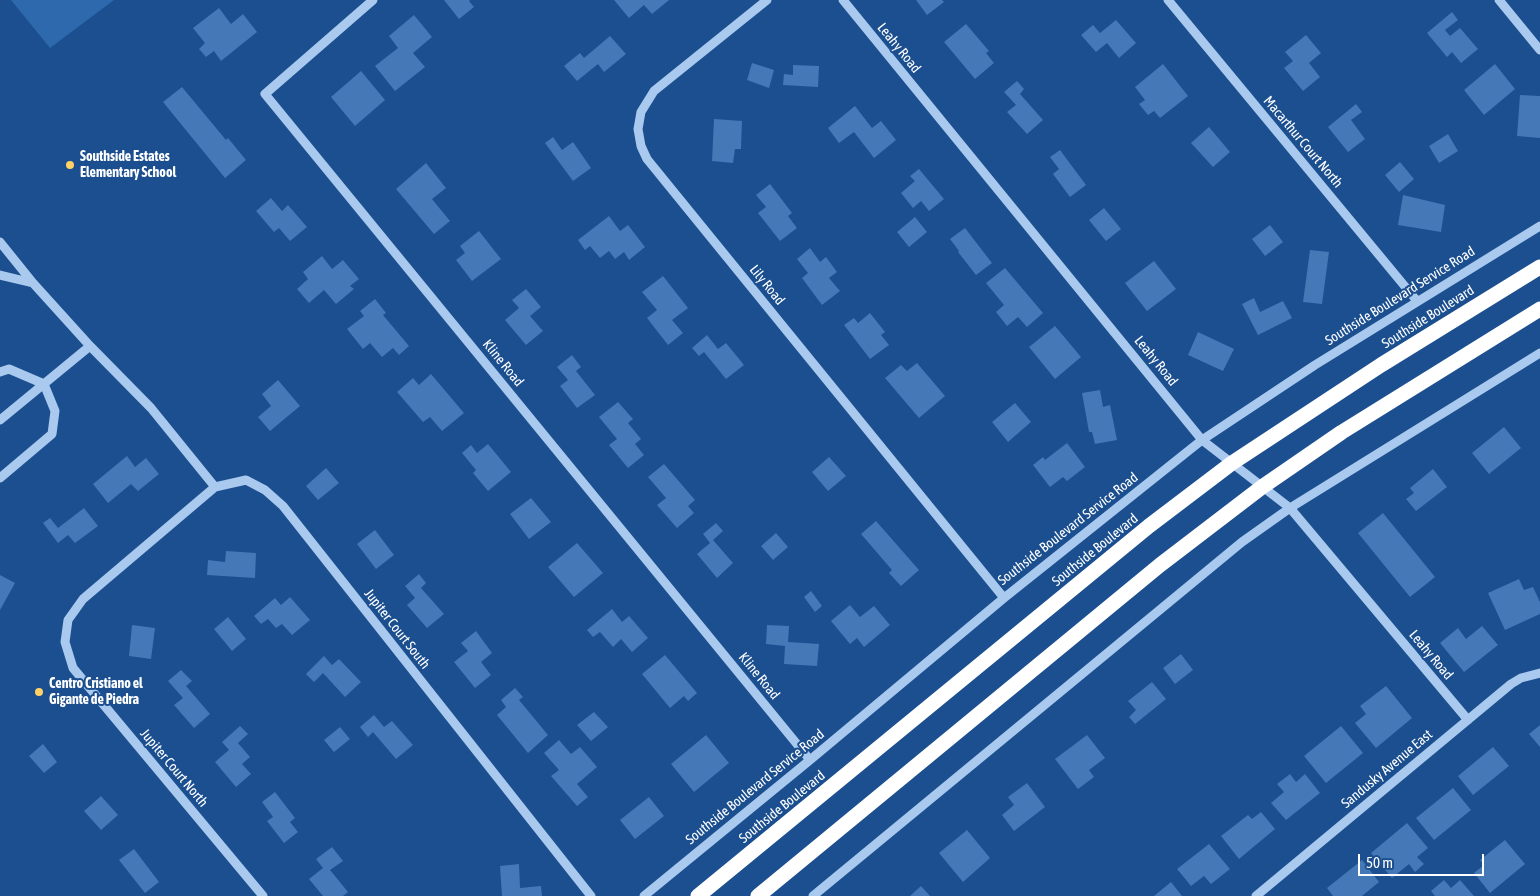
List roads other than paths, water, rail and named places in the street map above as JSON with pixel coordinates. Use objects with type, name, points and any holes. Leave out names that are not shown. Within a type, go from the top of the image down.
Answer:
[{"type":"highway","name":"Southside Boulevard","points":[[698,896],[1141,533],[1232,463],[1381,365],[1540,267]]},
{"type":"highway","points":[[758,896],[1160,565],[1262,487],[1342,432],[1540,309]]},
{"type":"street","name":"Kline Road","points":[[373,0],[265,94],[810,760]]},
{"type":"street","name":"Lily Road","points":[[768,0],[654,91],[641,112],[638,130],[641,146],[653,167],[1004,598]]},
{"type":"street","name":"Leahy Road","points":[[843,0],[1202,440],[1290,508],[1468,720]]},
{"type":"street","name":"Macarthur Court North","points":[[1168,0],[1417,301]]},
{"type":"street","points":[[1499,0],[1540,50]]},
{"type":"street","name":"Southside Boulevard Service Road","points":[[644,896],[1004,598],[1202,440],[1315,364],[1540,226]]},
{"type":"street","points":[[0,242],[90,346],[151,408],[215,487]]},
{"type":"street","points":[[0,276],[33,282]]},
{"type":"street","points":[[0,420],[90,346]]},
{"type":"street","points":[[813,896],[1242,542],[1290,508],[1540,353]]},
{"type":"street","points":[[0,372],[10,369],[44,384],[55,411],[52,434],[0,478]]},
{"type":"street","name":"Jupiter Court South","points":[[150,542],[215,487],[246,480],[266,490],[283,506],[591,896]]},
{"type":"street","name":"Jupiter Court North","points":[[150,542],[83,599],[68,620],[65,642],[73,668],[262,896]]},
{"type":"street","name":"Sandusky Avenue East","points":[[1256,896],[1512,684],[1521,678],[1540,674]]},
{"type":"place","name":"Southside Estates Elementary School","points":[[70,165]]},
{"type":"place","name":"Centro Cristiano el Gigante de Piedra","points":[[39,692]]}]
